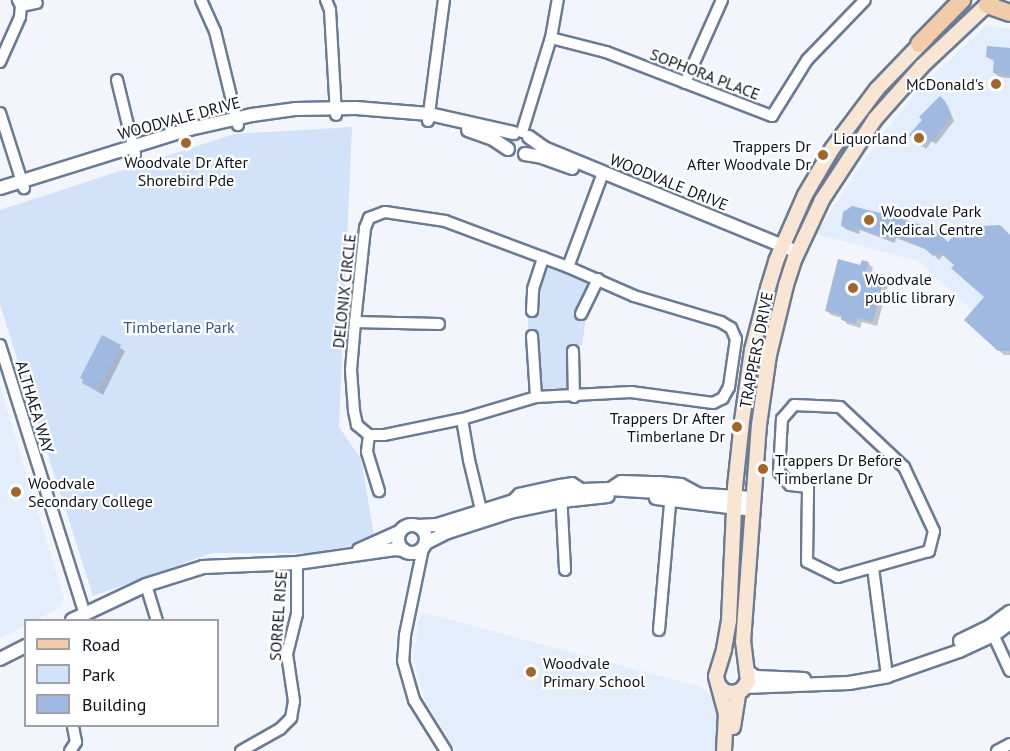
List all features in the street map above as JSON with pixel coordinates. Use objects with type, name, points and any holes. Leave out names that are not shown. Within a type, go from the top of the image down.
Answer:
[{"type":"main road","points":[[919,44],[962,0]]},
{"type":"main road","name":"TRAPPERS DRIVE","points":[[720,666],[729,620],[735,501],[752,350],[768,288],[782,249],[805,195],[832,149],[862,106],[919,44],[969,0]]},
{"type":"main road","points":[[989,3],[1010,13]]},
{"type":"main road","name":"TRAPPERS DRIVE","points":[[747,670],[743,642],[759,425],[769,355],[786,285],[822,200],[870,126],[922,66],[989,3]]},
{"type":"main road","points":[[724,751],[726,714],[716,676],[720,666],[734,661],[747,670],[748,678],[734,714],[732,751]]},
{"type":"main road","points":[[719,686],[728,693],[742,689]]},
{"type":"street","points":[[201,0],[215,31],[237,121]]},
{"type":"street","points":[[326,0],[330,10],[336,112]]},
{"type":"street","points":[[429,118],[444,0]]},
{"type":"street","points":[[522,134],[507,141],[508,149],[517,156],[525,154],[530,148],[522,134],[551,38],[558,0]]},
{"type":"street","points":[[685,82],[722,0]]},
{"type":"street","name":"SOPHORA PLACE","points":[[551,38],[606,52],[772,116],[807,60],[865,0]]},
{"type":"street","points":[[0,62],[20,17],[20,3],[37,3]]},
{"type":"street","points":[[117,80],[134,150]]},
{"type":"street","name":"WOODVALE DRIVE","points":[[0,195],[23,185],[134,150],[191,136],[237,121],[336,112],[429,118],[522,134],[544,148],[601,176]]},
{"type":"street","points":[[0,113],[23,185]]},
{"type":"street","name":"WOODVALE DRIVE","points":[[429,118],[493,139],[508,149]]},
{"type":"street","name":"WOODVALE DRIVE","points":[[525,154],[542,157],[601,176],[797,255]]},
{"type":"street","points":[[568,267],[601,176]]},
{"type":"street","name":"WOODVALE DRIVE","points":[[0,188],[23,185]]},
{"type":"street","name":"DELONIX CIRCLE","points":[[379,213],[445,221],[568,267],[634,296],[721,322],[730,328],[736,339],[729,387],[723,398],[713,403],[632,392],[574,397],[536,397],[462,419],[384,435],[369,435],[357,425],[351,370],[364,228],[369,218],[379,213]]},
{"type":"street","points":[[532,311],[533,289],[543,258]]},
{"type":"street","points":[[581,314],[598,279]]},
{"type":"street","points":[[355,322],[439,324]]},
{"type":"street","points":[[532,336],[536,397]]},
{"type":"street","name":"ALTHAEA WAY","points":[[0,345],[85,614]]},
{"type":"street","points":[[573,351],[574,397]]},
{"type":"street","points":[[794,405],[840,407],[904,467],[934,531],[929,551],[873,568],[838,577],[807,562],[808,487],[790,485],[779,472],[782,419],[794,405]]},
{"type":"street","points":[[462,419],[468,460],[483,517]]},
{"type":"street","name":"DELONIX CIRCLE","points":[[369,435],[367,452],[379,491]]},
{"type":"street","points":[[609,489],[621,481],[681,484],[698,493],[753,504]]},
{"type":"street","points":[[76,619],[146,585],[203,567],[297,563],[395,549],[406,551],[424,546],[434,537],[483,517],[511,502],[519,494],[572,483],[583,490]]},
{"type":"street","points":[[332,559],[368,547],[399,532],[405,526],[437,525],[483,517],[583,490],[609,489],[735,501]]},
{"type":"street","points":[[511,502],[561,497],[671,496],[698,493]]},
{"type":"street","points":[[659,630],[671,496]]},
{"type":"street","points":[[561,497],[565,570]]},
{"type":"street","points":[[418,526],[424,531],[424,546],[405,635],[403,661],[414,700],[446,751]]},
{"type":"street","points":[[399,532],[398,540],[418,574]]},
{"type":"street","name":"SORREL RISE","points":[[241,751],[280,729],[291,718],[294,701],[287,654],[297,614],[297,563]]},
{"type":"street","points":[[873,568],[886,672]]},
{"type":"street","points":[[146,585],[156,619]]},
{"type":"street","points":[[991,631],[1010,612]]},
{"type":"street","points":[[742,689],[838,684],[923,665],[1010,623]]},
{"type":"street","points":[[991,631],[1010,670]]},
{"type":"street","points":[[0,659],[24,646]]},
{"type":"street","points":[[747,670],[756,677],[806,679],[886,672]]},
{"type":"street","points":[[70,751],[76,742],[73,727]]},
{"type":"street","points":[[997,751],[1010,744]]},
{"type":"shaded area","points":[[987,25],[1010,29],[1010,345],[918,261],[816,234],[881,135],[925,83]]},
{"type":"shaded area","name":"Woodvale Secondary College","points":[[0,386],[64,599],[59,608],[38,619],[24,619],[24,627],[0,639]]},
{"type":"shaded area","name":"Woodvale Primary School","points":[[421,612],[701,687],[719,703],[715,751],[456,751],[425,700],[413,657]]},
{"type":"green space","name":"Timberlane Park","points":[[352,127],[339,427],[361,459],[375,541],[313,553],[212,553],[93,596],[0,305],[0,210],[234,134]]},
{"type":"green space","points":[[546,266],[586,279],[589,285],[578,314],[586,318],[582,345],[569,346],[570,391],[544,392],[541,390],[528,333],[528,312]]},
{"type":"building","points":[[987,46],[1010,48],[1010,75],[993,73],[994,58],[986,57]]},
{"type":"building","points":[[940,96],[945,101],[951,117],[932,142],[928,139],[922,147],[909,135],[922,120],[919,117]]},
{"type":"building","points":[[852,206],[880,213],[881,210],[897,214],[896,217],[934,229],[948,242],[961,227],[1000,225],[1010,235],[1010,351],[998,351],[964,320],[984,297],[951,268],[954,265],[938,251],[933,256],[923,247],[892,235],[891,239],[856,227],[855,231],[841,226],[843,212]]},
{"type":"building","points":[[838,259],[860,265],[862,260],[869,262],[866,270],[885,275],[873,322],[857,318],[856,324],[841,320],[842,315],[825,311]]},
{"type":"building","points":[[102,335],[121,345],[98,391],[82,383],[83,379],[80,378]]},
{"type":"place","name":"McDonald's","points":[[996,84]]},
{"type":"place","name":"Liquorland","points":[[919,138]]},
{"type":"place","name":"Woodvale Dr After Shorebird Pde","points":[[186,143]]},
{"type":"place","name":"Trappers Dr After Woodvale Dr","points":[[823,155]]},
{"type":"place","name":"Woodvale Park Medical Centre","points":[[869,220]]},
{"type":"place","name":"Woodvale public library","points":[[853,288]]},
{"type":"place","name":"Trappers Dr After Timberlane Dr","points":[[737,427]]},
{"type":"place","name":"Trappers Dr Before Timberlane Dr","points":[[763,469]]},
{"type":"place","name":"Woodvale Secondary College","points":[[16,492]]},
{"type":"place","name":"Woodvale Primary School","points":[[531,672]]}]
